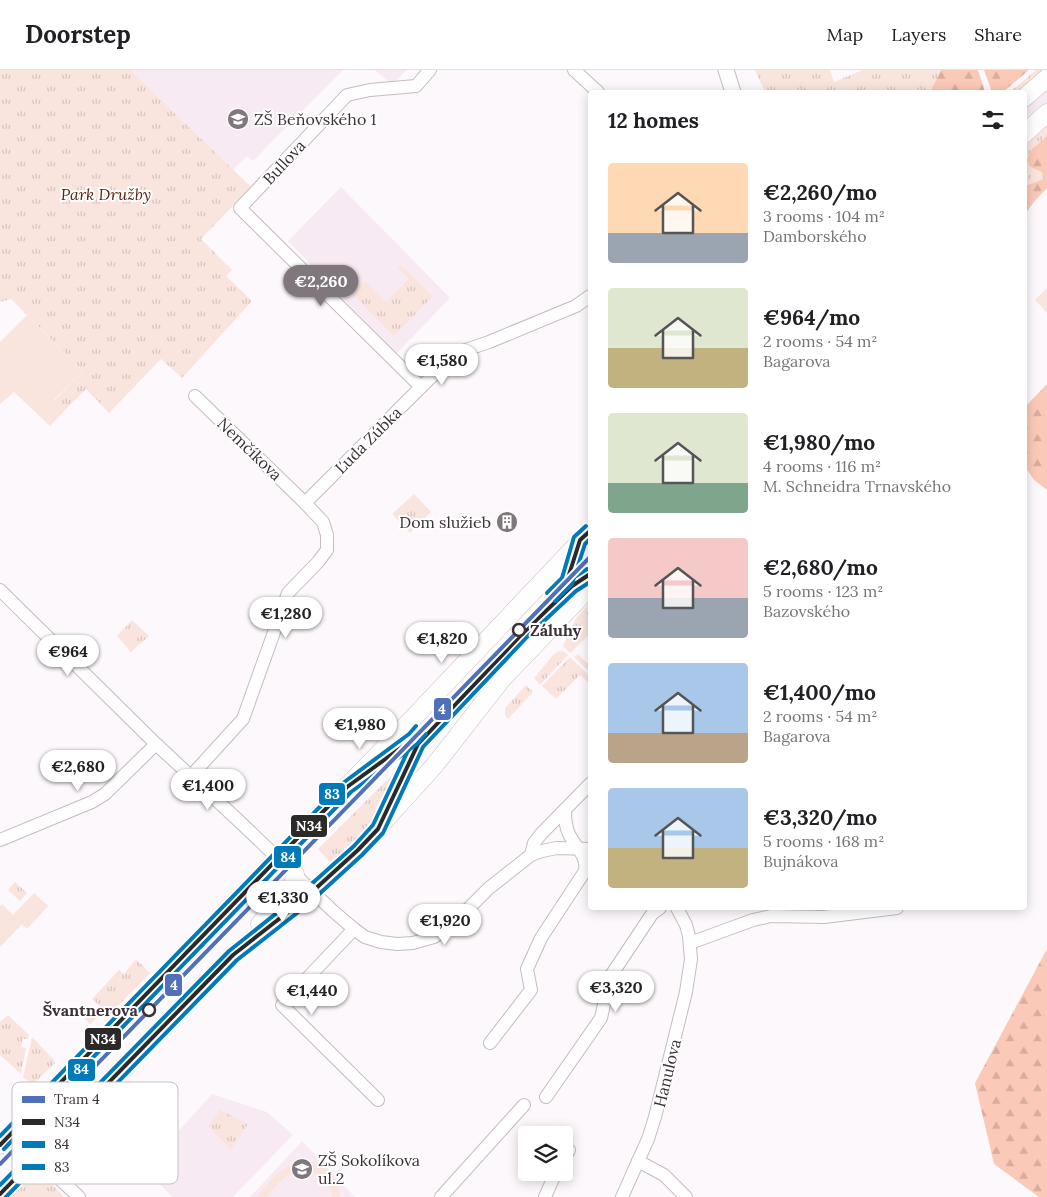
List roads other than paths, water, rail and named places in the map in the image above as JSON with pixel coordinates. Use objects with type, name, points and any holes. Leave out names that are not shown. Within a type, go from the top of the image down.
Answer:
[{"type":"main road","points":[[1027,95],[1047,78]]},
{"type":"main road","points":[[1027,131],[1047,113]]},
{"type":"main road","points":[[60,1082],[204,932],[279,858],[588,533]]},
{"type":"main road","points":[[233,955],[285,915],[358,850],[434,766],[502,679],[588,589]]},
{"type":"main road","points":[[109,1082],[233,955],[293,887],[294,874]]},
{"type":"main road","points":[[0,1145],[12,1132]]},
{"type":"main road","points":[[0,1194],[12,1182]]},
{"type":"street","name":"Bullova","points":[[421,387],[240,208],[347,95],[370,90],[416,86],[430,70]]},
{"type":"street","points":[[574,70],[596,90]]},
{"type":"street","points":[[726,70],[732,90]]},
{"type":"street","name":"Ľuda Zúbka","points":[[305,503],[457,353],[489,342],[576,306],[588,297]]},
{"type":"street","name":"Nemčíkova","points":[[191,776],[243,718],[288,593],[327,550],[327,535],[323,522],[195,396]]},
{"type":"street","points":[[0,590],[156,744],[354,929],[370,939],[389,944],[406,944],[434,937],[456,921],[489,888],[531,855],[557,848],[585,850]]},
{"type":"street","points":[[0,840],[92,802],[105,794],[156,744]]},
{"type":"street","points":[[531,855],[534,843],[541,834],[588,786]]},
{"type":"street","points":[[565,810],[567,828],[572,841],[585,850]]},
{"type":"street","points":[[490,1044],[531,990],[527,969],[530,961],[541,938],[585,871],[585,850]]},
{"type":"street","points":[[546,1097],[601,1018],[610,977],[652,914],[657,910]]},
{"type":"street","name":"Hanulova","points":[[622,1197],[655,1117],[684,1001],[691,959],[690,943],[686,924],[678,910]]},
{"type":"street","points":[[690,943],[753,920],[771,916],[824,917],[880,910]]},
{"type":"street","points":[[354,929],[282,1005],[378,1100]]},
{"type":"street","points":[[440,1197],[524,1105]]},
{"type":"street","points":[[638,1160],[664,1175],[686,1197]]},
{"type":"street","points":[[545,1197],[552,1181]]},
{"type":"street","points":[[65,1184],[79,1197]]},
{"type":"tram line","name":"4","points":[[80,1082],[588,559]]},
{"type":"tram line","name":"4","points":[[0,1164],[12,1152]]},
{"type":"place","name":"ZŠ Beňovského 1","points":[[238,119]]},
{"type":"place","name":"Dom služieb","points":[[507,522]]},
{"type":"place","name":"Záluhy","points":[[519,630]]},
{"type":"place","name":"Švantnerova","points":[[149,1010]]},
{"type":"place","name":"ZŠ Sokolíkova ul.2","points":[[302,1169]]},
{"type":"park label","name":"Park Družby","points":[[106,194]]}]
